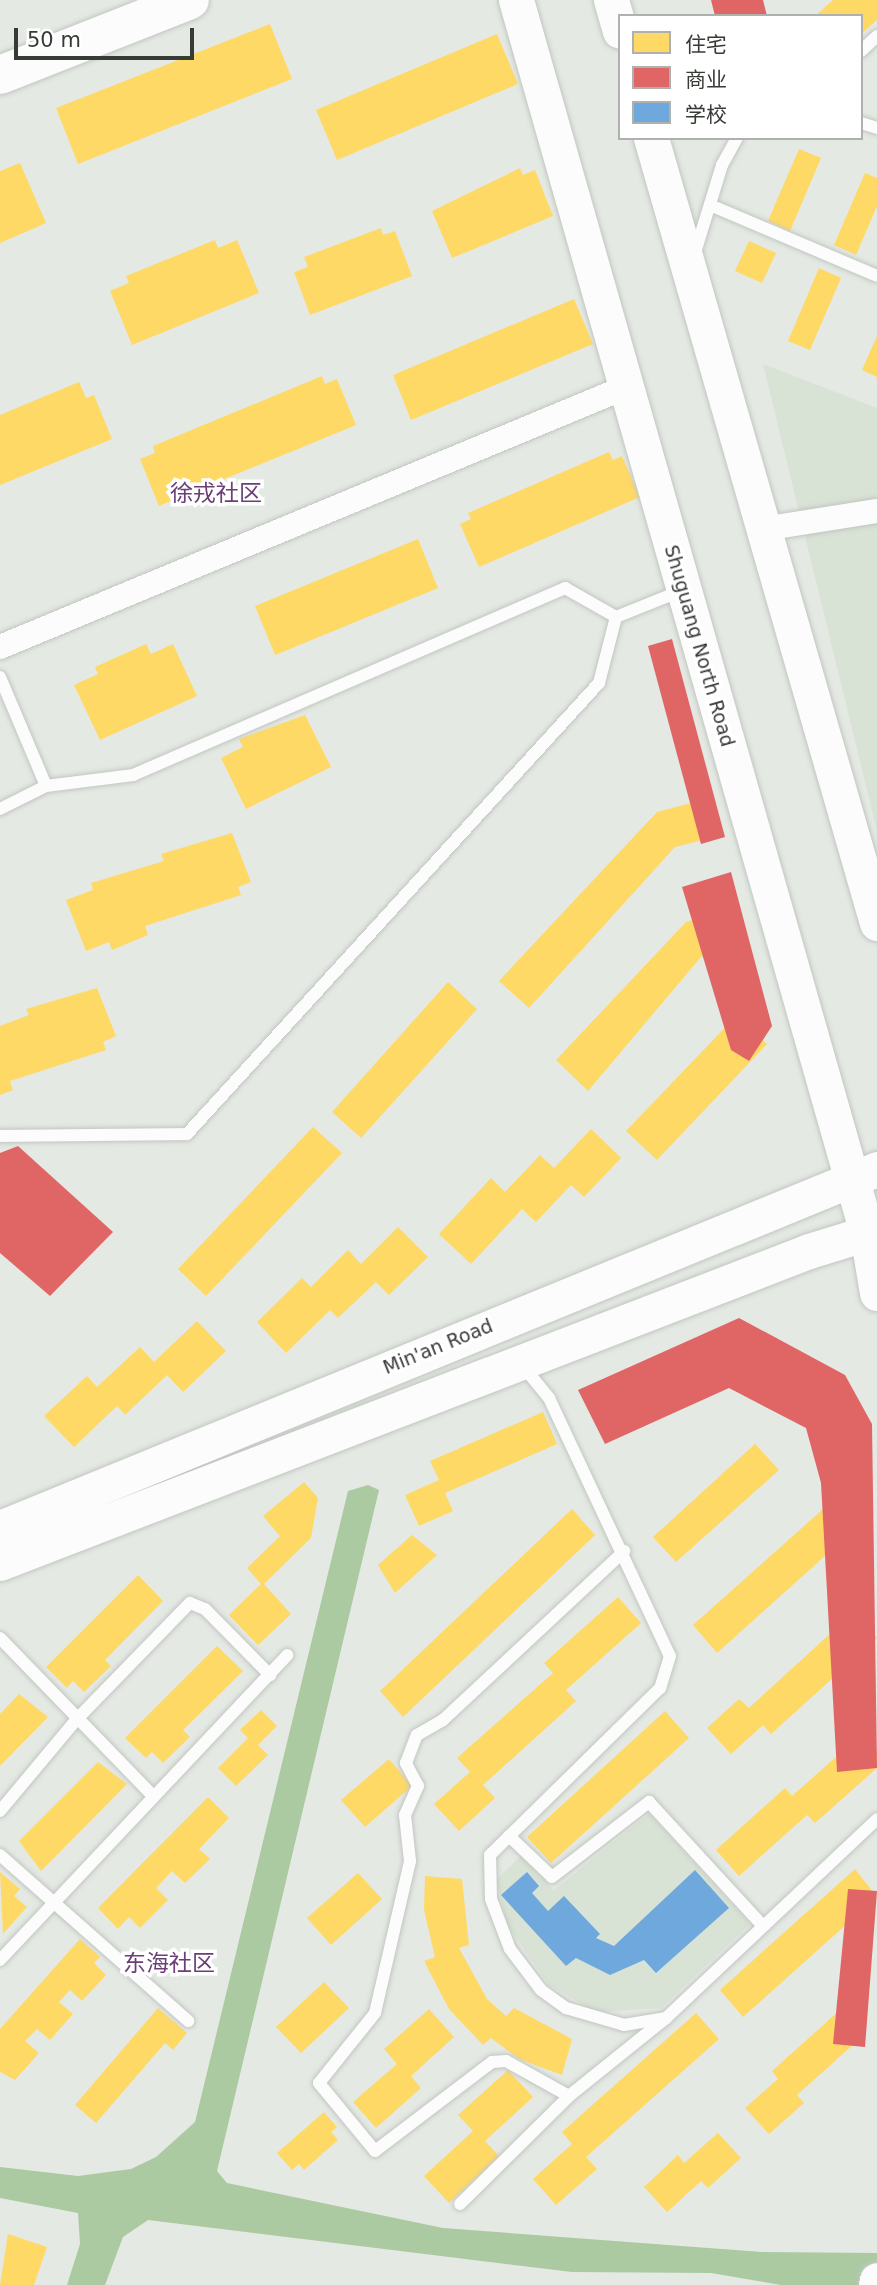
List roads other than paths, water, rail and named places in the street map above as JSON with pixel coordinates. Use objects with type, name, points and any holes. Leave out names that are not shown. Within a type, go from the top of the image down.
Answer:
[{"type":"main road","points":[[0,75],[190,0]]},
{"type":"main road","name":"Shuguang North Road","points":[[516,0],[684,590],[864,1173],[877,1293]]},
{"type":"main road","points":[[611,0],[618,24]]},
{"type":"main road","points":[[652,140],[877,923]]},
{"type":"main road","name":"Min'an Road","points":[[0,1528],[864,1173]]},
{"type":"main road","points":[[0,1563],[520,1362],[872,1232]]},
{"type":"main road","points":[[876,2285],[877,2280]]},
{"type":"street","points":[[0,647],[626,387]]},
{"type":"street","points":[[764,529],[877,511]]},
{"type":"lane","points":[[863,49],[877,36]]},
{"type":"lane","points":[[689,272],[710,205],[736,140]]},
{"type":"lane","points":[[710,205],[877,276]]},
{"type":"lane","points":[[0,809],[46,786],[134,775],[565,587],[616,617]]},
{"type":"lane","points":[[616,617],[684,590]]},
{"type":"lane","points":[[0,1136],[168,1138],[196,1126],[599,682],[616,617]]},
{"type":"lane","points":[[0,677],[46,786]]},
{"type":"lane","points":[[520,1362],[550,1398],[664,1632],[668,1673],[490,1855],[491,1899],[510,1949],[541,1990],[589,2019],[624,2025],[666,2018]]},
{"type":"lane","points":[[569,2096],[506,2061],[492,2062],[375,2151],[319,2082],[374,2013],[410,1861],[405,1815],[418,1786],[405,1763],[417,1735],[443,1720],[624,1551]]},
{"type":"lane","points":[[0,1811],[77,1719],[190,1603],[205,1609],[270,1675]]},
{"type":"lane","points":[[0,1638],[153,1796]]},
{"type":"lane","points":[[0,1960],[53,1900],[288,1655]]},
{"type":"lane","points":[[509,1836],[552,1877],[649,1802],[763,1926]]},
{"type":"lane","points":[[460,2204],[569,2096],[666,2018],[877,1819]]},
{"type":"lane","points":[[0,1855],[188,2021]]},
{"type":"district","name":"徐戎社区","points":[[216,493]]},
{"type":"district","name":"东海社区","points":[[169,1963]]}]
